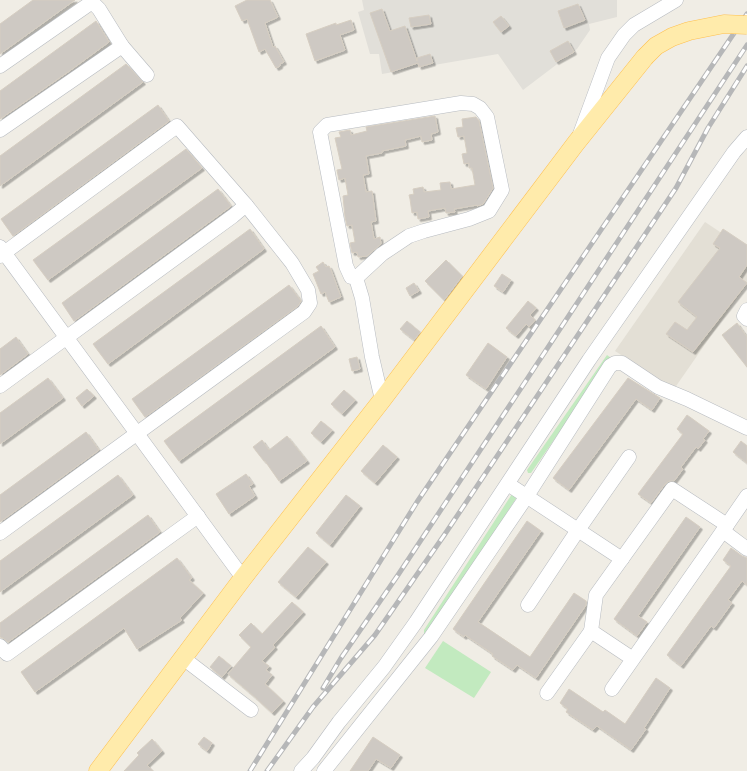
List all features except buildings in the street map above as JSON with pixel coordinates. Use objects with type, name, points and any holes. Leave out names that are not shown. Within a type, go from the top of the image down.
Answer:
[{"type":"main road","points":[[98,771],[576,143],[645,56],[656,46],[672,37],[689,31],[724,24],[747,25]]},
{"type":"street","points":[[576,143],[608,58],[624,35],[634,25],[676,0]]},
{"type":"street","points":[[0,66],[91,1],[99,9],[122,46],[147,75]]},
{"type":"street","points":[[0,130],[122,46]]},
{"type":"street","points":[[461,103],[472,104],[480,108],[487,117],[502,190],[493,206],[489,211],[469,219],[409,236],[382,254],[356,278],[351,277],[346,266],[320,132],[327,125],[461,103]]},
{"type":"street","points":[[0,533],[137,433],[304,312],[310,303],[308,290],[292,263],[246,205],[177,126],[1,252],[66,337],[137,433],[198,516],[244,578]]},
{"type":"street","points":[[301,771],[384,667],[416,622],[600,344],[734,152],[747,137]]},
{"type":"street","points":[[0,386],[234,216],[246,205]]},
{"type":"street","points":[[356,278],[362,298],[372,357],[382,400]]},
{"type":"street","points":[[747,310],[744,316],[747,320]]},
{"type":"street","points":[[313,758],[324,771],[431,637],[527,496],[610,366],[615,363],[622,363],[658,387],[747,428]]},
{"type":"street","points":[[528,604],[629,456]]},
{"type":"street","points":[[508,484],[622,559]]},
{"type":"street","points":[[547,692],[591,632],[596,595],[672,489],[725,528],[747,549]]},
{"type":"street","points":[[612,690],[747,496]]},
{"type":"street","points":[[0,646],[7,654],[198,516]]},
{"type":"street","points":[[591,632],[633,659]]},
{"type":"street","points":[[183,658],[251,710]]},
{"type":"shaded area","points":[[362,0],[617,0],[617,17],[589,24],[590,30],[577,49],[523,90],[498,54],[382,74],[379,54],[370,54],[358,12],[364,10]]},
{"type":"shaded area","points":[[705,222],[747,250],[747,284],[674,389],[615,351]]},
{"type":"green space","points":[[607,355],[611,358],[531,473],[528,473],[527,470]]},
{"type":"green space","points":[[512,494],[517,497],[429,634],[424,635],[424,630]]},
{"type":"green space","points":[[443,641],[491,672],[474,698],[425,668]]},
{"type":"railway","points":[[250,771],[417,502],[747,14]]},
{"type":"railway","points":[[323,688],[747,45]]},
{"type":"railway","points":[[267,771],[313,707],[375,635],[445,534],[676,188],[708,128],[747,66]]}]
